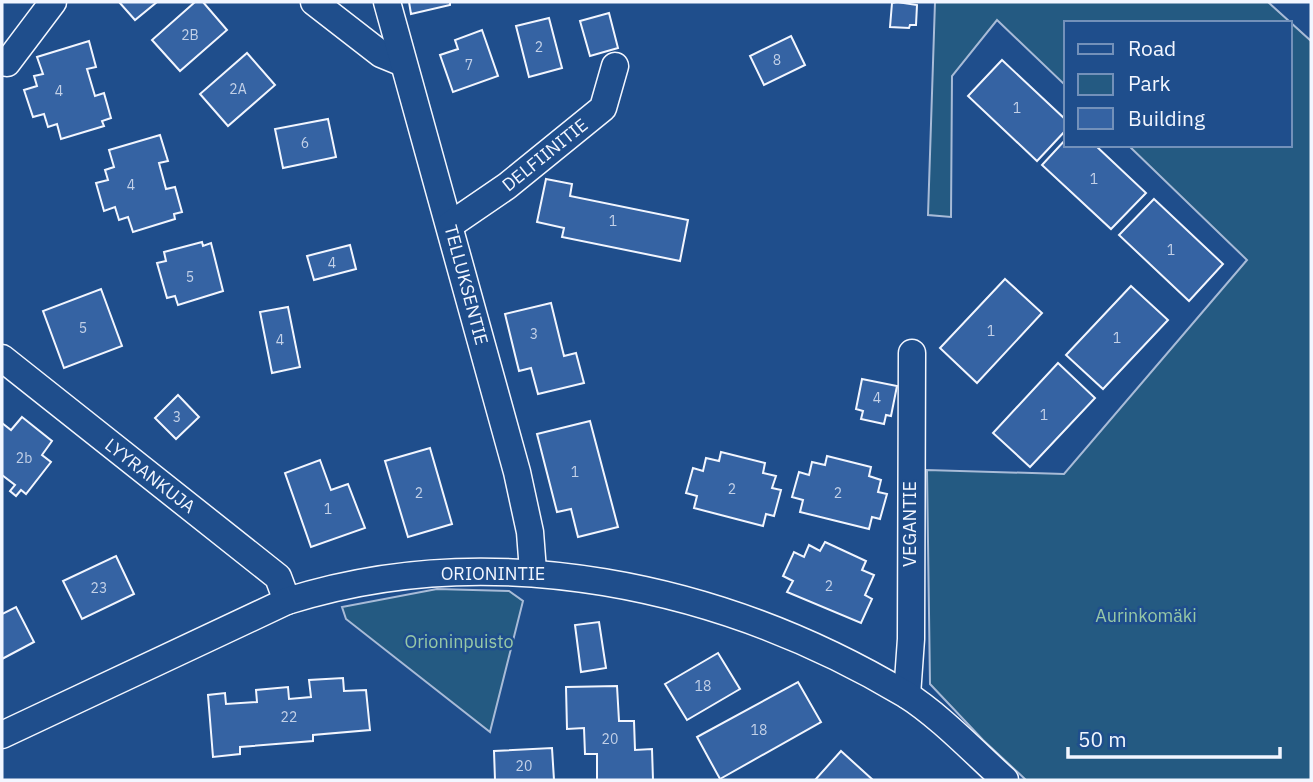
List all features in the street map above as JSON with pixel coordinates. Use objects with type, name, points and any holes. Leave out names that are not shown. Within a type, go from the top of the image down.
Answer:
[{"type":"street","points":[[7,63],[53,2]]},
{"type":"street","points":[[314,2],[381,54],[403,63]]},
{"type":"street","name":"TELLUKSENTIE","points":[[387,2],[517,472],[530,532],[533,571]]},
{"type":"street","name":"DELFIINITIE","points":[[450,225],[507,187],[603,108],[615,65]]},
{"type":"street","name":"VEGANTIE","points":[[906,695],[911,639],[912,353]]},
{"type":"street","name":"LYYRANKUJA","points":[[2,358],[278,577],[287,601]]},
{"type":"street","name":"ORIONINTIE","points":[[2,735],[287,601],[359,582],[399,576],[533,571],[643,588],[733,616],[806,643],[906,695],[1005,780]]},
{"type":"green space","name":"Aurinkomäki","points":[[935,2],[1268,2],[1289,21],[1064,21],[1064,84],[997,20],[952,76],[951,217],[928,215]]},
{"type":"green space","name":"Aurinkomäki","points":[[1292,24],[1311,41],[1311,780],[1026,780],[983,740],[930,684],[927,470],[1064,474],[1247,260],[1130,147],[1292,147]]},
{"type":"green space","name":"Orioninpuisto","points":[[437,589],[509,591],[523,601],[490,732],[346,619],[342,607]]},
{"type":"building","points":[[119,2],[157,2],[135,20]]},
{"type":"building","points":[[195,2],[203,2],[227,30],[180,71],[152,40]]},
{"type":"building","points":[[409,2],[450,2],[450,5],[411,14]]},
{"type":"building","points":[[892,3],[917,5],[916,25],[910,25],[909,28],[890,27]]},
{"type":"building","points":[[609,13],[618,48],[590,56],[580,21]]},
{"type":"building","points":[[549,18],[562,68],[529,77],[516,26]]},
{"type":"building","points":[[482,30],[498,76],[453,92],[440,55],[458,49],[455,40]]},
{"type":"building","points":[[791,36],[805,65],[764,85],[750,56]]},
{"type":"building","points":[[89,41],[96,67],[87,69],[95,96],[104,93],[111,118],[102,121],[104,126],[61,139],[57,124],[48,127],[44,114],[33,117],[24,90],[37,86],[34,76],[43,74],[37,57]]},
{"type":"building","points":[[247,53],[275,85],[228,126],[200,94]]},
{"type":"building","points":[[1002,60],[1064,118],[1064,132],[1037,161],[968,96]]},
{"type":"building","points":[[328,119],[336,157],[283,168],[275,129]]},
{"type":"building","points":[[160,135],[168,161],[159,163],[166,189],[175,187],[182,212],[174,214],[175,219],[133,232],[128,217],[119,220],[115,207],[104,211],[96,183],[108,180],[105,170],[114,167],[109,150]]},
{"type":"building","points":[[1064,141],[1064,147],[1097,147],[1146,193],[1111,229],[1042,165]]},
{"type":"building","points":[[546,179],[572,184],[570,196],[688,220],[680,261],[562,237],[564,228],[537,222]]},
{"type":"building","points":[[1154,199],[1223,264],[1189,301],[1119,235]]},
{"type":"building","points":[[202,242],[203,246],[211,243],[223,291],[178,305],[175,296],[167,298],[157,263],[166,261],[164,252]]},
{"type":"building","points":[[350,245],[356,269],[314,280],[307,256]]},
{"type":"building","points":[[1005,279],[1042,313],[977,383],[940,348]]},
{"type":"building","points":[[1131,286],[1168,320],[1103,389],[1066,355]]},
{"type":"building","points":[[101,289],[122,346],[64,368],[43,311]]},
{"type":"building","points":[[551,303],[564,356],[576,353],[584,383],[538,394],[531,368],[519,371],[505,314]]},
{"type":"building","points":[[288,307],[300,367],[272,373],[260,312]]},
{"type":"building","points":[[1058,363],[1095,398],[1030,467],[993,433]]},
{"type":"building","points":[[862,379],[897,386],[891,416],[886,415],[884,424],[861,419],[863,411],[856,409]]},
{"type":"building","points":[[178,395],[199,417],[176,439],[155,418]]},
{"type":"building","points":[[22,417],[52,441],[42,455],[51,462],[26,494],[21,490],[16,496],[10,491],[15,485],[2,475],[2,423],[11,430]]},
{"type":"building","points":[[590,421],[618,527],[578,537],[571,509],[557,512],[537,434]]},
{"type":"building","points":[[430,448],[452,524],[408,537],[385,461]]},
{"type":"building","points":[[721,452],[765,463],[763,473],[776,476],[772,488],[781,490],[774,516],[766,514],[763,526],[694,508],[697,496],[686,493],[693,468],[703,471],[706,458],[719,461]]},
{"type":"building","points":[[827,456],[871,467],[869,476],[881,480],[878,492],[887,494],[880,519],[872,517],[869,529],[800,512],[803,500],[792,497],[799,472],[809,475],[812,462],[825,465]]},
{"type":"building","points":[[320,460],[331,490],[348,484],[365,528],[311,547],[285,473]]},
{"type":"building","points":[[825,542],[866,561],[862,570],[874,575],[865,595],[872,599],[861,623],[787,592],[793,581],[783,576],[794,552],[804,557],[809,545],[820,551]]},
{"type":"building","points":[[116,556],[134,594],[82,619],[63,581]]},
{"type":"building","points":[[16,607],[34,642],[2,659],[2,614]]},
{"type":"building","points":[[599,622],[606,668],[581,672],[575,625]]},
{"type":"building","points":[[718,653],[740,689],[687,720],[665,684]]},
{"type":"building","points":[[343,678],[344,691],[366,690],[370,730],[313,735],[313,741],[240,747],[240,754],[213,757],[208,695],[225,693],[226,704],[257,702],[256,690],[288,687],[289,699],[311,697],[309,680]]},
{"type":"building","points":[[798,682],[821,722],[720,779],[697,737]]},
{"type":"building","points":[[617,686],[619,721],[634,721],[635,750],[652,749],[653,780],[597,780],[597,754],[585,754],[584,728],[567,729],[566,687]]},
{"type":"building","points":[[552,748],[554,780],[495,780],[494,751]]},
{"type":"building","points":[[841,751],[873,780],[815,780]]}]
